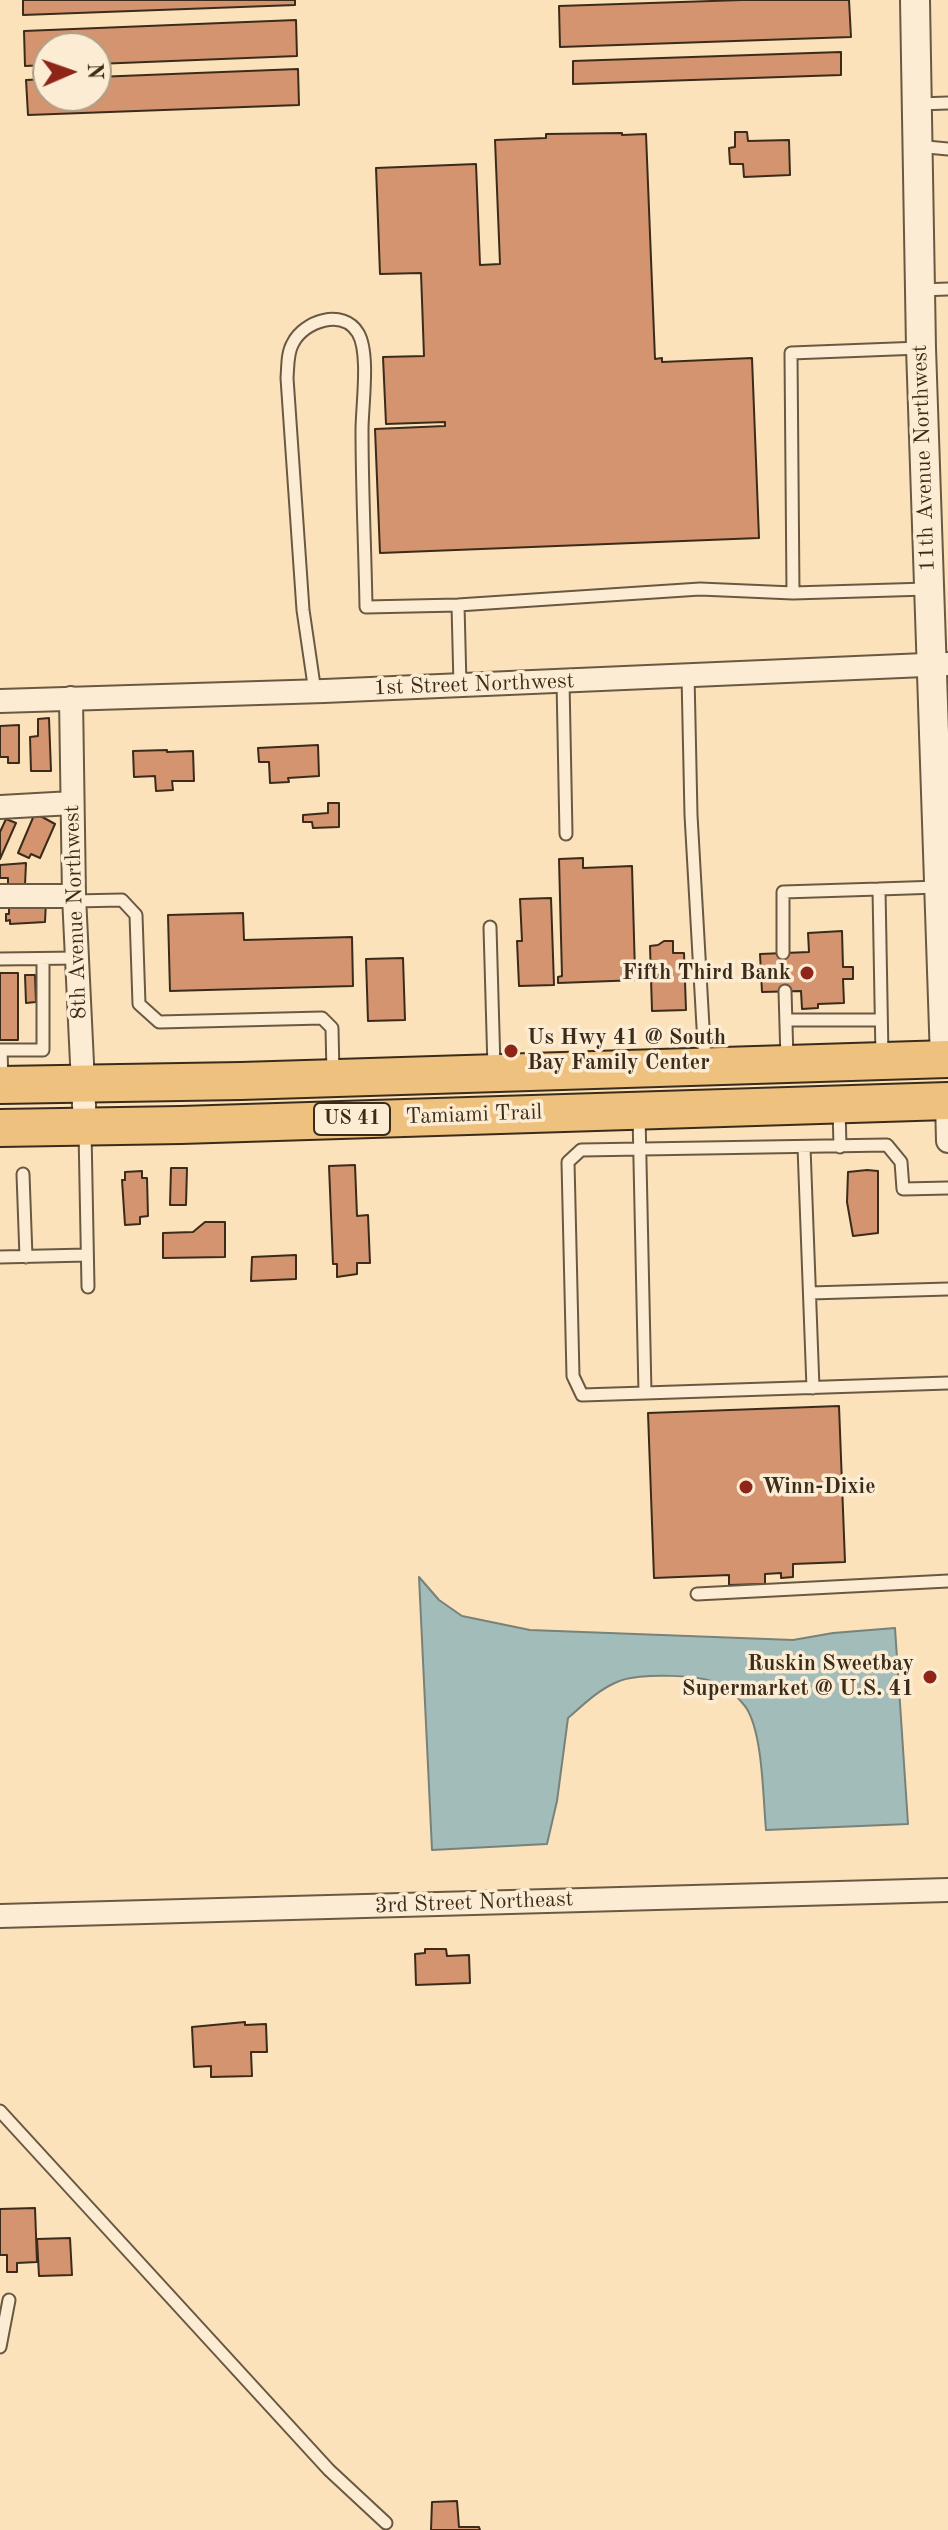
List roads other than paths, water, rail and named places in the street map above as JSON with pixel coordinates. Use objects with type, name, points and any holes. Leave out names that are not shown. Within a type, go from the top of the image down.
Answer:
[{"type":"main road","name":"Tamiami Trail","points":[[1,1085],[947,1059]]},
{"type":"main road","points":[[896,1102],[913,1085],[934,1078],[947,1059]]},
{"type":"main road","name":"Tamiami Trail","points":[[0,1128],[948,1100]]},
{"type":"street","name":"11th Avenue Northwest","points":[[915,0],[928,589],[939,664],[942,807],[938,887],[947,1059]]},
{"type":"street","name":"1st Street Northwest","points":[[0,701],[315,692],[939,664]]},
{"type":"street","name":"8th Avenue Northwest","points":[[71,698],[74,899],[85,1126]]},
{"type":"street","points":[[0,807],[72,803]]},
{"type":"street","points":[[0,896],[74,899]]},
{"type":"street","points":[[948,1100],[948,1141]]},
{"type":"street","name":"3rd Street Northeast","points":[[0,1916],[948,1890]]},
{"type":"lane","points":[[917,105],[948,103]]},
{"type":"lane","points":[[917,146],[948,149]]},
{"type":"lane","points":[[920,290],[948,289]]},
{"type":"lane","points":[[315,692],[303,610],[287,378],[290,348],[294,340],[312,324],[341,320],[350,324],[359,334],[363,349],[366,607],[458,605],[700,589],[793,593],[928,589]]},
{"type":"lane","points":[[793,593],[791,353],[921,348]]},
{"type":"lane","points":[[458,605],[460,685]]},
{"type":"lane","points":[[688,675],[691,815],[705,1066]]},
{"type":"lane","points":[[563,681],[566,834]]},
{"type":"lane","points":[[783,953],[783,892],[938,887]]},
{"type":"lane","points":[[879,889],[882,1061]]},
{"type":"lane","points":[[74,899],[122,900],[136,915],[139,1004],[159,1022],[322,1018],[332,1028],[333,1077]]},
{"type":"lane","points":[[490,927],[494,1072]]},
{"type":"lane","points":[[0,959],[78,958]]},
{"type":"lane","points":[[1,1085],[0,1050],[43,1050],[43,959]]},
{"type":"lane","points":[[785,991],[787,1064]]},
{"type":"lane","points":[[786,1020],[881,1020]]},
{"type":"lane","points":[[839,1104],[840,1147]]},
{"type":"lane","points":[[639,1110],[645,1393]]},
{"type":"lane","points":[[85,1126],[88,1287]]},
{"type":"lane","points":[[948,1188],[903,1189],[901,1162],[887,1145],[581,1150],[568,1162],[573,1376],[582,1395],[948,1383]]},
{"type":"lane","points":[[804,1147],[813,1388]]},
{"type":"lane","points":[[23,1174],[26,1257]]},
{"type":"lane","points":[[0,1257],[87,1255]]},
{"type":"lane","points":[[810,1293],[948,1289]]},
{"type":"lane","points":[[697,1594],[948,1581]]},
{"type":"lane","points":[[0,2111],[329,2470],[386,2523]]},
{"type":"lane","points":[[0,2347],[9,2300]]},
{"type":"water","points":[[419,1577],[439,1600],[462,1616],[530,1630],[793,1640],[895,1628],[908,1824],[766,1830],[759,1751],[747,1709],[728,1689],[717,1683],[688,1677],[655,1676],[627,1679],[610,1685],[568,1718],[557,1801],[547,1844],[432,1850]]},
{"type":"place","name":"Fifth Third Bank","points":[[807,973]]},
{"type":"place","name":"Us Hwy 41 @ South Bay Family Center","points":[[511,1051]]},
{"type":"place","name":"Winn-Dixie","points":[[746,1487]]},
{"type":"place","name":"Ruskin Sweetbay Supermarket @ U.S. 41","points":[[930,1677]]}]
